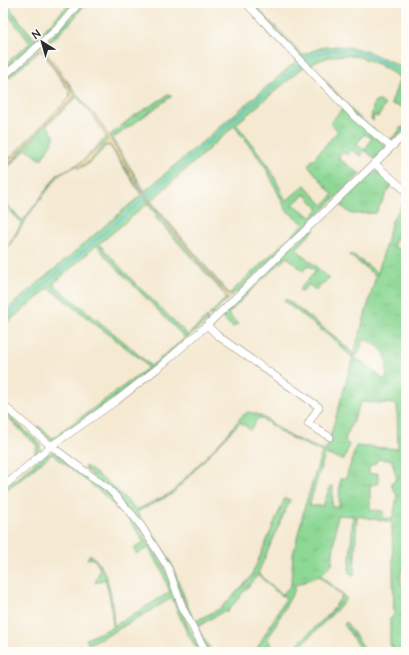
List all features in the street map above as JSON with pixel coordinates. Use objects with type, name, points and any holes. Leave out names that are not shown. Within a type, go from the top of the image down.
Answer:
[{"type":"street","points":[[3,77],[57,29],[79,3]]},
{"type":"street","points":[[246,3],[355,116],[391,147]]},
{"type":"street","points":[[3,487],[51,446],[116,401],[164,364],[207,325],[406,133]]},
{"type":"street","points":[[374,163],[406,191]]},
{"type":"street","points":[[207,325],[218,336],[319,407],[308,424],[330,437]]},
{"type":"street","points":[[3,405],[51,446],[109,489],[142,527],[168,568],[183,609],[206,652]]},
{"type":"street","points":[[400,652],[406,646]]},
{"type":"green space","points":[[3,3],[6,3],[35,40],[70,3],[76,3],[60,22],[3,74],[3,69],[10,63],[9,61],[30,43],[3,8]]},
{"type":"green space","points":[[83,3],[86,3],[70,23],[44,48],[44,45]]},
{"type":"green space","points":[[248,3],[252,3],[303,55],[317,49],[336,46],[357,49],[376,55],[403,68],[406,63],[406,100],[403,107],[391,104],[400,78],[368,60],[347,55],[335,56],[311,64],[355,114],[388,141],[397,134],[401,127],[403,128],[406,123],[406,129],[390,143],[363,124],[268,22]]},
{"type":"green space","points":[[37,50],[41,50],[3,83],[3,80]]},
{"type":"green space","points":[[41,50],[44,52],[69,90],[70,97],[69,91]]},
{"type":"green space","points":[[299,59],[305,66],[236,124],[269,166],[286,201],[305,185],[323,205],[333,195],[308,165],[338,131],[330,123],[344,107],[386,147],[375,159],[365,150],[361,156],[352,150],[348,155],[342,152],[338,158],[360,174],[240,290],[230,296],[154,207],[108,137],[132,117],[170,94],[172,96],[112,139],[145,191]],"holes":[[[234,126],[265,166],[286,210],[304,224],[229,294],[151,201]],[[364,134],[372,138],[365,150],[356,145]],[[305,194],[319,209],[311,217],[293,204]]]},
{"type":"green space","points":[[58,69],[92,114],[77,97],[47,125],[55,137],[41,160],[27,149],[3,172],[45,125],[74,98],[74,93]]},
{"type":"green space","points":[[70,97],[70,98],[48,120]]},
{"type":"green space","points":[[380,101],[385,105],[378,117],[374,115],[373,121],[371,119],[374,102]]},
{"type":"green space","points":[[48,120],[3,166],[3,164]]},
{"type":"green space","points":[[107,136],[108,140],[82,163],[59,175],[30,213],[3,255],[22,223],[5,205],[3,207],[3,201],[23,221],[58,174],[82,162]]},
{"type":"green space","points":[[107,143],[112,147],[142,194],[219,286],[224,294],[155,217],[157,215],[147,204],[99,244],[134,282],[188,335],[207,317],[208,320],[137,382],[56,439],[50,440],[36,428],[38,426],[53,438],[148,368],[143,361],[49,288],[3,326],[3,313],[141,195],[110,146],[106,146],[90,163],[78,169]],"holes":[[[97,245],[106,257],[185,338],[151,366],[129,346],[53,284]]]},
{"type":"green space","points":[[372,171],[379,172],[406,194],[406,197],[391,185],[376,213],[351,214],[338,203]]},
{"type":"green space","points":[[406,198],[406,220],[393,246],[406,253],[406,426],[403,447],[406,459],[400,478],[406,481],[406,509],[404,526],[406,538],[406,564],[401,573],[401,585],[406,586],[406,609],[402,613],[402,617],[406,621],[406,643],[397,652],[390,645],[390,619],[394,615],[392,524],[390,522],[357,516],[354,575],[349,573],[353,516],[337,515],[332,564],[321,575],[347,599],[295,652],[289,652],[331,612],[342,596],[319,576],[294,586],[295,589],[268,639],[275,652],[263,652],[261,649],[259,652],[255,652],[286,598],[282,595],[281,596],[258,575],[226,613],[224,611],[197,627],[212,652],[208,652],[155,542],[84,467],[86,466],[116,489],[136,510],[171,493],[226,436],[241,417],[248,412],[259,415],[288,435],[326,451],[353,358],[333,339],[284,301],[286,299],[335,337],[354,354],[376,276],[349,255],[353,255],[378,273],[392,221]],"holes":[[[367,340],[379,347],[383,351],[387,360],[386,379],[383,379],[363,362],[353,358],[354,355],[358,355],[363,341]],[[361,402],[397,404],[398,449],[356,446],[346,478],[340,479],[339,507],[332,507],[333,486],[330,486],[323,506],[309,506],[325,454],[344,460],[349,444],[346,443],[345,439]],[[258,418],[264,420],[285,435],[322,452],[305,506],[293,555],[291,585],[282,595],[258,573],[290,500],[285,498],[251,577],[221,608],[194,622],[170,560],[137,512],[172,494],[240,422],[250,430]],[[377,459],[392,460],[397,479],[392,482],[392,487],[397,495],[393,519],[383,518],[383,511],[370,510],[370,485],[378,484],[378,473],[369,474],[369,467],[376,463]]]},
{"type":"green space","points":[[312,227],[315,229],[296,249],[329,278],[316,290],[309,285],[302,291],[299,290],[316,271],[308,265],[303,271],[287,257],[262,279],[228,314],[238,324],[233,327],[221,317],[264,272]]},
{"type":"green space","points":[[227,297],[227,299],[213,315],[209,315]]},
{"type":"green space","points":[[3,410],[40,444],[40,451],[33,458],[37,446],[3,413]]},
{"type":"green space","points":[[54,452],[104,489],[134,521],[163,564],[186,622],[202,652],[199,652],[187,633],[172,598],[110,634],[88,644],[86,639],[113,627],[110,598],[105,579],[95,583],[100,569],[95,560],[90,558],[87,559],[90,554],[97,561],[102,569],[109,587],[114,626],[170,592],[161,569],[148,548],[137,554],[133,549],[144,541],[130,522],[101,492],[52,454],[6,491],[6,488],[36,462]]},
{"type":"green space","points":[[346,622],[367,652],[363,652],[360,649],[344,624]]},
{"type":"sand","points":[[44,45],[44,48],[75,95],[72,100],[45,125],[3,170],[3,166],[71,96],[69,90],[44,52],[37,50]]},
{"type":"sand","points":[[94,113],[154,207],[228,294],[233,295],[227,301],[227,298],[219,286],[160,217],[110,145],[104,145],[90,161],[78,168],[77,166],[108,140],[92,114]]},
{"type":"waterway","points":[[304,61],[317,54],[343,50],[370,56],[406,75]]},
{"type":"waterway","points":[[3,319],[148,196],[232,121],[301,64]]}]
